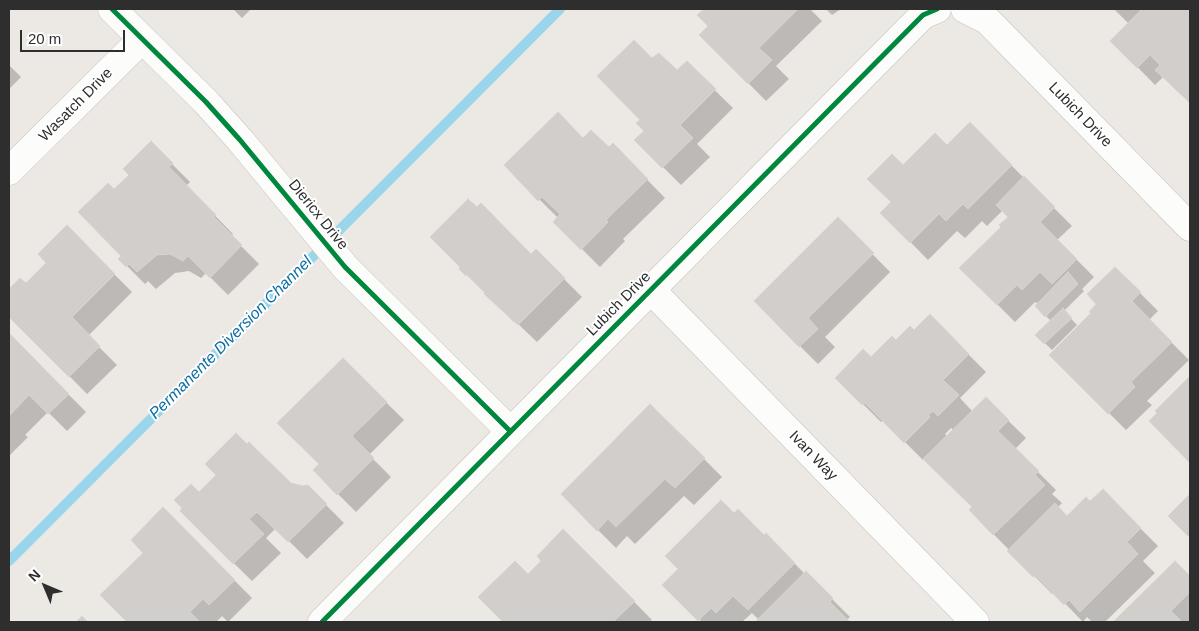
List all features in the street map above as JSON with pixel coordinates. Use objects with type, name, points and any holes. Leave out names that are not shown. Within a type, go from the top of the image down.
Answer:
[{"type":"street","name":"Diericx Drive","points":[[112,9],[206,102],[345,267],[510,431]]},
{"type":"street","name":"Lubich Drive","points":[[322,622],[923,15],[936,9]]},
{"type":"street","name":"Lubich Drive","points":[[966,9],[986,20],[1190,228]]},
{"type":"street","name":"Wasatch Drive","points":[[9,171],[142,38]]},
{"type":"street","name":"Ivan Way","points":[[651,290],[975,622]]},
{"type":"building","points":[[704,9],[798,9],[759,48],[772,60],[748,84],[699,35],[708,26],[697,15]]},
{"type":"building","points":[[1142,9],[1190,9],[1190,103],[1155,70],[1160,65],[1150,55],[1137,68],[1110,41]]},
{"type":"building","points":[[634,40],[652,58],[659,53],[677,70],[687,61],[716,89],[680,125],[693,138],[662,168],[634,140],[644,131],[636,123],[640,120],[597,76]]},
{"type":"building","points":[[558,112],[583,138],[591,130],[609,147],[613,143],[648,179],[606,220],[608,222],[581,250],[553,222],[560,214],[542,197],[538,201],[504,165]]},
{"type":"building","points":[[970,122],[1012,165],[968,209],[963,204],[946,221],[939,214],[910,243],[880,213],[891,202],[867,179],[892,154],[903,165],[935,133],[947,145]]},
{"type":"building","points":[[151,141],[173,163],[169,167],[216,215],[214,217],[242,245],[210,278],[188,256],[183,261],[170,254],[157,255],[137,272],[129,264],[126,267],[118,259],[121,256],[78,212],[108,183],[114,189],[129,175],[123,169]]},
{"type":"building","points":[[1024,176],[1055,207],[1040,222],[1077,259],[1052,284],[1040,272],[1022,290],[1017,285],[997,305],[959,268],[1001,227],[999,225],[1008,217],[996,205]]},
{"type":"building","points":[[468,199],[477,207],[481,203],[531,254],[536,249],[565,278],[518,325],[484,294],[485,292],[467,274],[466,276],[459,269],[460,267],[430,237]]},
{"type":"building","points":[[838,217],[874,253],[808,318],[818,329],[799,347],[754,301]]},
{"type":"building","points":[[67,225],[115,274],[72,317],[100,346],[69,377],[9,317],[9,289],[20,278],[26,283],[46,263],[38,254]]},
{"type":"building","points":[[1115,267],[1141,292],[1132,301],[1172,342],[1131,382],[1135,387],[1108,414],[1049,355],[1091,313],[1089,312],[1096,304],[1087,294]]},
{"type":"building","points":[[1068,272],[1078,284],[1045,317],[1035,306]]},
{"type":"building","points":[[1063,308],[1072,318],[1044,344],[1035,335]]},
{"type":"building","points":[[930,314],[969,354],[943,380],[959,395],[938,416],[933,411],[928,415],[930,417],[904,443],[865,403],[862,405],[835,378],[863,349],[871,357],[892,336],[896,340],[910,326],[914,330]]},
{"type":"building","points":[[9,333],[69,394],[48,414],[29,395],[9,416]]},
{"type":"building","points":[[343,358],[387,402],[352,436],[374,458],[337,495],[313,470],[319,464],[277,423]]},
{"type":"building","points":[[1190,376],[1190,463],[1149,421],[1157,413],[1155,411]]},
{"type":"building","points":[[986,397],[1009,420],[998,431],[1039,471],[1035,475],[1045,485],[993,535],[969,510],[972,507],[923,459]]},
{"type":"building","points":[[650,404],[705,458],[675,488],[665,479],[616,527],[608,519],[597,531],[561,494]]},
{"type":"building","points":[[236,433],[247,444],[249,442],[291,483],[303,486],[308,485],[327,504],[288,542],[257,512],[249,519],[264,534],[233,564],[180,511],[182,508],[174,500],[191,484],[199,492],[216,475],[205,464]]},
{"type":"building","points":[[1103,489],[1141,528],[1127,542],[1138,554],[1080,612],[1069,600],[1064,605],[1035,575],[1033,577],[1007,551],[1055,503],[1067,516],[1086,497],[1090,501]]},
{"type":"building","points":[[1190,494],[1190,534],[1188,536],[1168,516]]},
{"type":"building","points":[[721,500],[734,513],[738,509],[764,535],[766,533],[795,563],[748,610],[733,596],[716,613],[711,608],[698,621],[662,585],[678,569],[665,556]]},
{"type":"building","points":[[163,507],[235,580],[209,605],[203,599],[190,612],[200,622],[127,622],[100,595],[143,553],[131,540]]},
{"type":"building","points":[[563,529],[635,601],[613,622],[503,622],[478,597],[515,561],[528,574],[541,561],[537,556]]},
{"type":"building","points":[[1175,561],[1190,576],[1190,592],[1171,611],[1182,622],[1113,622]]},
{"type":"building","points":[[806,571],[833,598],[830,602],[850,622],[755,622]]},
{"type":"building","points":[[82,616],[88,622],[76,622]]},
{"type":"waterway","name":"Permanente Diversion Channel","points":[[9,561],[560,9]]},
{"type":"cycle path","points":[[112,9],[206,102],[240,140],[345,267],[510,431]]},
{"type":"cycle path","points":[[322,622],[923,15],[937,9]]}]
